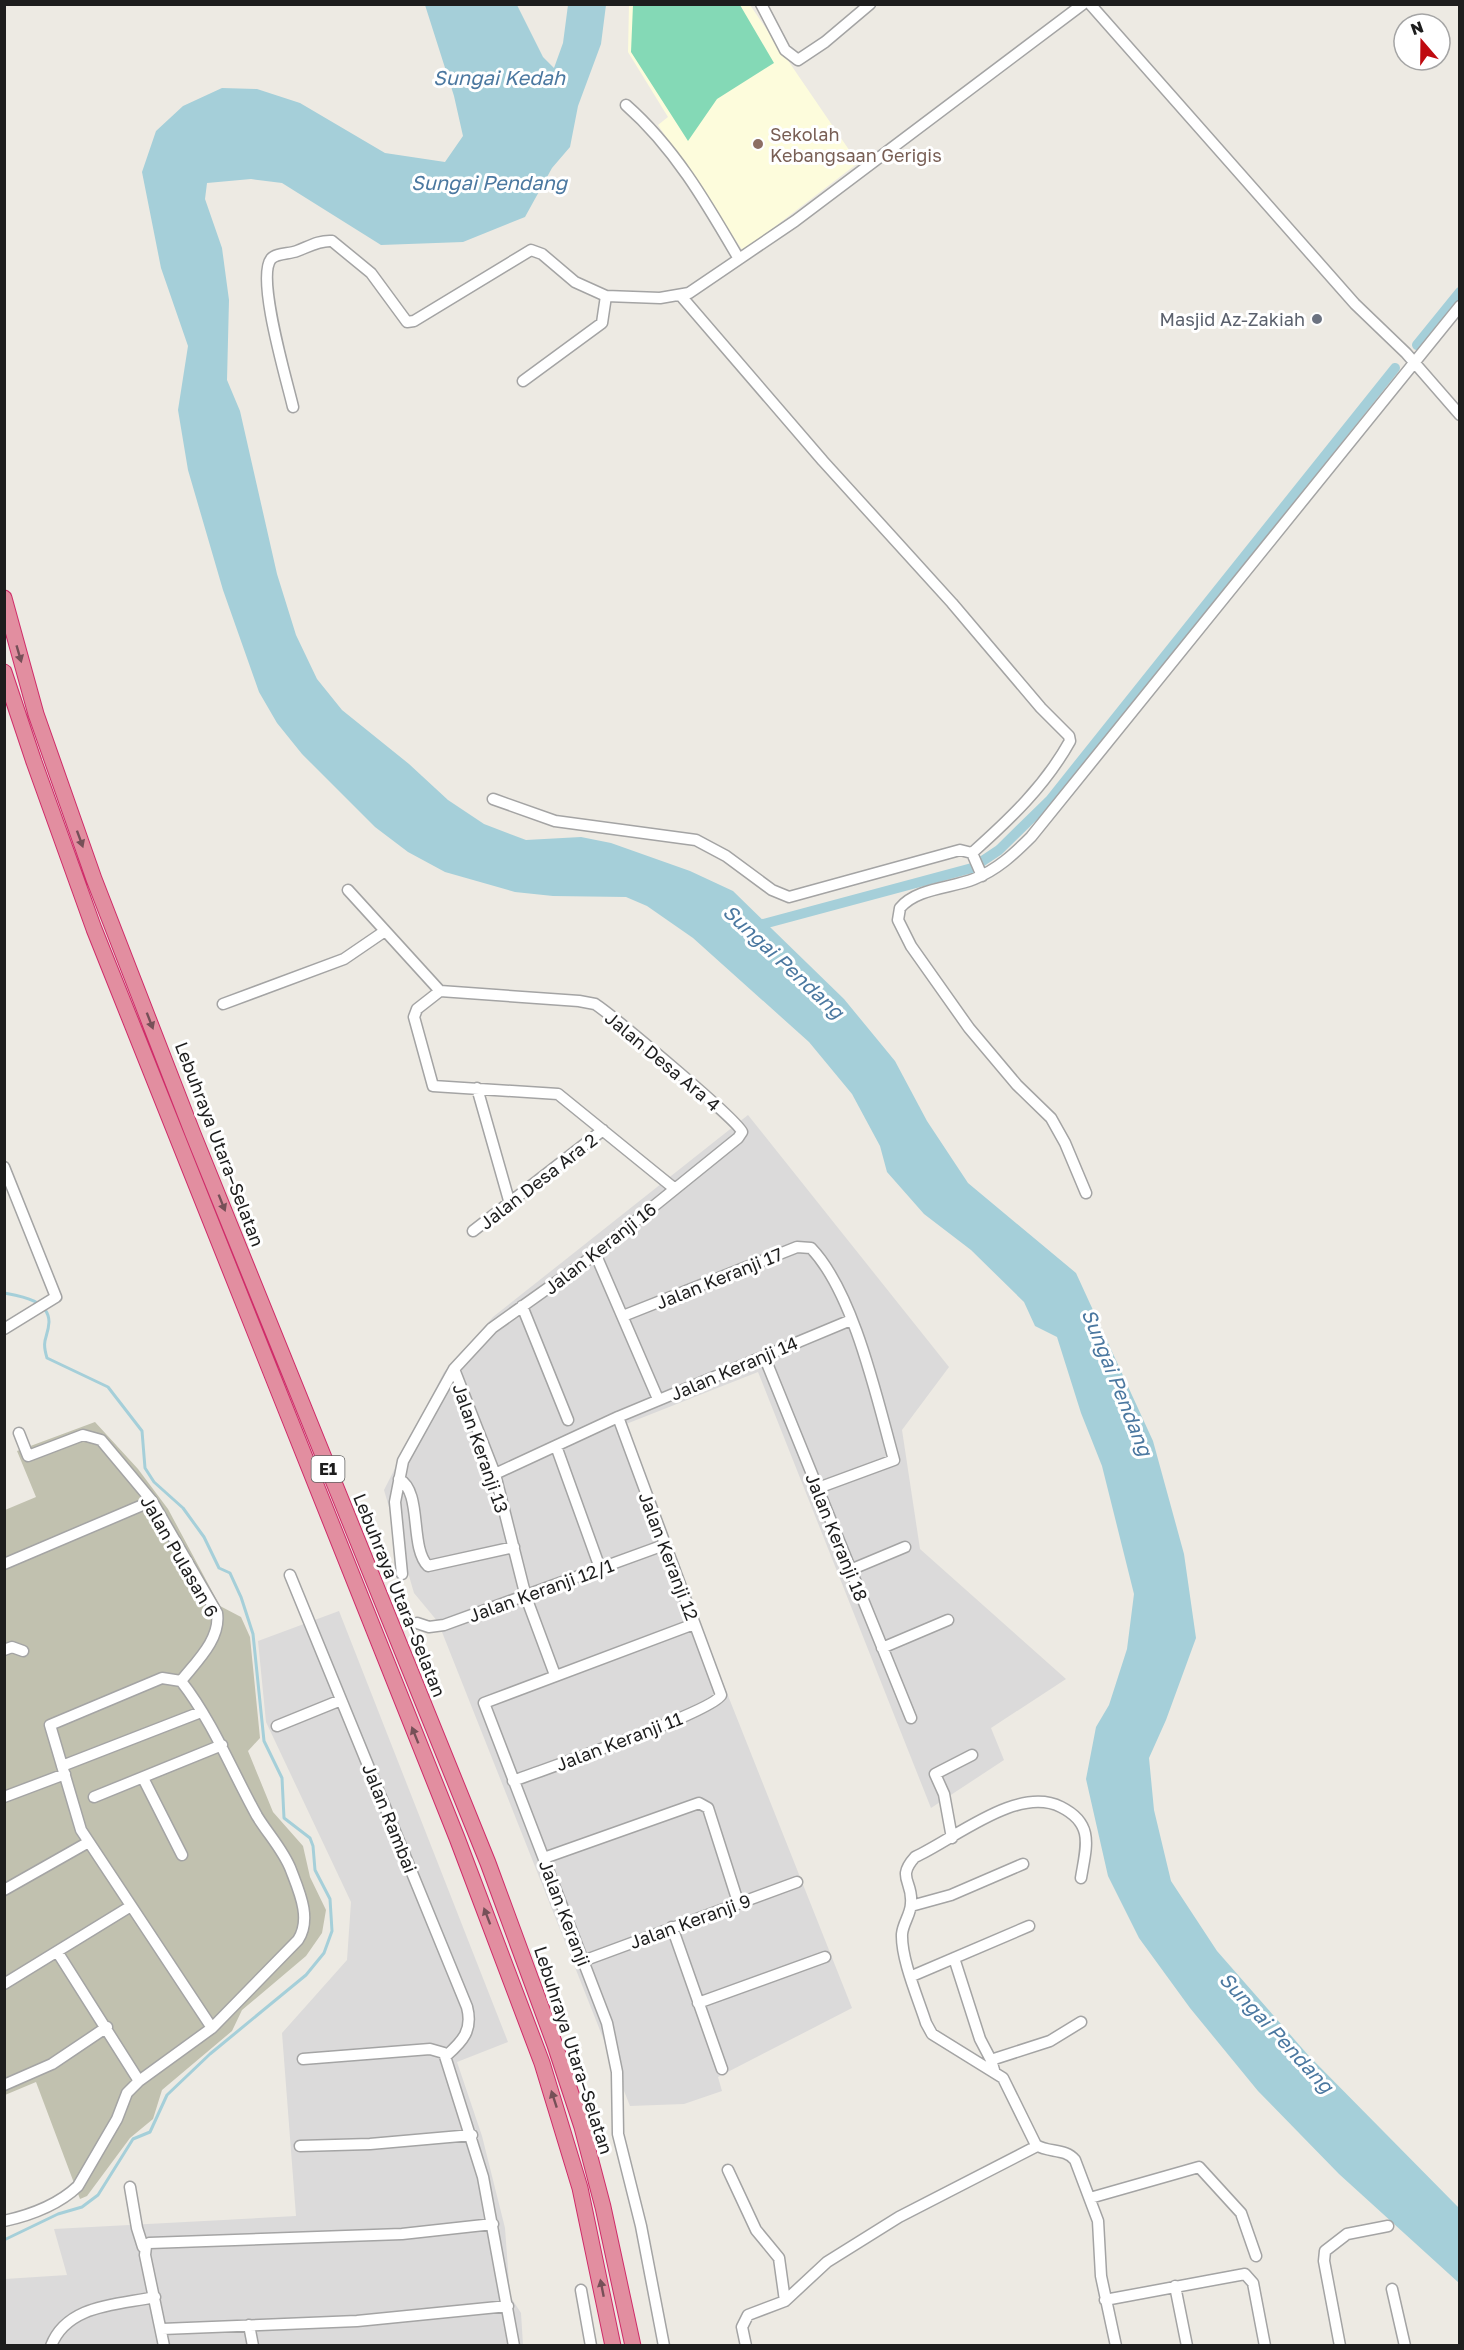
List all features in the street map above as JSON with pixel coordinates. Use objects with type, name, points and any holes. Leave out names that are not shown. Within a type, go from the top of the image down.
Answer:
[{"type":"highway","name":"Lebuhraya Utara–Selatan","points":[[4,598],[36,714],[94,879],[496,1886],[555,2044],[582,2127],[603,2207],[633,2346]]},
{"type":"highway","name":"Lebuhraya Utara–Selatan","points":[[4,672],[94,929],[465,1860],[542,2063],[580,2188],[613,2346]]},
{"type":"street","points":[[761,4],[785,50],[798,60],[825,42],[870,4]]},
{"type":"street","points":[[293,407],[267,294],[267,268],[275,256],[295,252],[322,241],[332,241],[371,273],[407,322],[414,321],[531,249],[542,254],[575,282],[606,296],[628,299],[681,296],[739,260],[844,184],[1083,4]]},
{"type":"street","points":[[1090,4],[1355,304],[1414,362],[1460,415]]},
{"type":"street","points":[[626,105],[657,135],[702,196],[739,260]]},
{"type":"street","points":[[524,381],[602,323],[606,296]]},
{"type":"street","points":[[681,296],[823,461],[952,603],[1048,716],[1069,736],[1070,741],[1064,751],[1025,804],[973,854]]},
{"type":"street","points":[[1086,1193],[1058,1128],[969,1028],[911,946],[898,920],[900,908],[910,899],[980,872],[1010,857],[1031,837],[1460,306]]},
{"type":"street","points":[[493,799],[555,821],[696,840],[726,856],[772,890],[789,897],[953,851],[966,850],[973,854],[980,872]]},
{"type":"street","points":[[348,890],[440,992],[417,1010],[414,1017],[432,1086],[558,1095],[675,1189]]},
{"type":"street","points":[[223,1004],[344,959],[385,931]]},
{"type":"street","name":"Jalan Desa Ara 4","points":[[440,992],[595,1004],[739,1126]]},
{"type":"street","points":[[477,1088],[510,1204]]},
{"type":"street","name":"Jalan Keranji 16","points":[[402,1574],[396,1511],[403,1461],[454,1369],[492,1328],[595,1253],[738,1138],[742,1132],[739,1126]]},
{"type":"street","name":"Jalan Desa Ara 2","points":[[473,1231],[603,1130]]},
{"type":"street","points":[[4,1167],[55,1292],[54,1300],[4,1329]]},
{"type":"street","name":"Jalan Keranji 17","points":[[623,1316],[797,1247],[807,1246],[815,1251],[833,1279],[851,1320]]},
{"type":"street","points":[[595,1253],[658,1400]]},
{"type":"street","points":[[522,1306],[568,1420]]},
{"type":"street","points":[[818,1488],[894,1460],[866,1360],[851,1320]]},
{"type":"street","name":"Jalan Keranji 14","points":[[495,1474],[618,1417],[851,1320]]},
{"type":"street","name":"Jalan Keranji 18","points":[[764,1356],[911,1718]]},
{"type":"street","name":"Jalan Keranji 13","points":[[454,1369],[495,1474],[526,1597],[555,1675]]},
{"type":"street","name":"Jalan Keranji 12","points":[[618,1417],[721,1695]]},
{"type":"street","name":"Jalan Pulasan 6","points":[[19,1433],[28,1456],[83,1435],[94,1436],[101,1440],[152,1501],[217,1613],[215,1636],[181,1681]]},
{"type":"street","points":[[556,1446],[600,1568]]},
{"type":"street","points":[[399,1479],[404,1482],[410,1494],[420,1555],[428,1566],[514,1547]]},
{"type":"street","points":[[4,1564],[152,1501]]},
{"type":"street","name":"Jalan Keranji 12/1","points":[[417,1623],[429,1627],[444,1625],[664,1545]]},
{"type":"street","points":[[850,1570],[905,1547]]},
{"type":"street","name":"Jalan Rambai","points":[[290,1575],[467,2007],[470,2019],[468,2031],[446,2056]]},
{"type":"street","points":[[882,1648],[948,1620]]},
{"type":"street","points":[[555,1675],[694,1624]]},
{"type":"street","points":[[4,1650],[12,1647],[22,1651]]},
{"type":"street","name":"Jalan Keranji","points":[[555,1675],[488,1700],[484,1706],[583,1960],[613,2047],[617,2072],[618,2134],[641,2226],[664,2346]]},
{"type":"street","points":[[4,2221],[43,2209],[69,2195],[78,2186],[117,2119],[127,2093],[139,2081],[212,2028],[298,1940],[305,1925],[303,1908],[290,1868],[258,1817],[222,1745],[181,1681],[162,1678],[50,1725],[78,1821],[87,1843],[212,2028]]},
{"type":"street","name":"Jalan Keranji 11","points":[[513,1781],[713,1704],[721,1695]]},
{"type":"street","points":[[278,1726],[342,1700]]},
{"type":"street","points":[[4,1797],[201,1712]]},
{"type":"street","points":[[94,1797],[222,1745]]},
{"type":"street","points":[[952,1838],[944,1794],[935,1774],[972,1755]]},
{"type":"street","points":[[143,1778],[182,1855]]},
{"type":"street","points":[[1081,1878],[1086,1840],[1083,1824],[1075,1815],[1051,1802],[1031,1800],[1010,1806],[915,1857],[907,1866],[905,1874],[911,1906],[902,1932],[902,1943],[926,2023],[932,2034],[993,2065],[1050,2041],[1081,2022]]},
{"type":"street","points":[[544,1858],[696,1804],[708,1808],[738,1902]]},
{"type":"street","points":[[4,1890],[87,1843]]},
{"type":"street","points":[[911,1906],[951,1895],[1023,1864]]},
{"type":"street","name":"Jalan Keranji 9","points":[[583,1960],[796,1882]]},
{"type":"street","points":[[4,1984],[58,1953],[131,1906]]},
{"type":"street","points":[[912,1976],[1029,1926]]},
{"type":"street","points":[[672,1927],[722,2069]]},
{"type":"street","points":[[58,1953],[107,2027],[139,2081]]},
{"type":"street","points":[[698,2003],[825,1957]]},
{"type":"street","points":[[954,1958],[980,2039],[993,2065],[1011,2092],[1037,2146]]},
{"type":"street","points":[[4,2085],[52,2064],[107,2027]]},
{"type":"street","points":[[303,2059],[430,2049],[441,2050],[446,2056],[472,2135],[493,2224],[514,2346]]},
{"type":"street","points":[[300,2146],[370,2145],[472,2135]]},
{"type":"street","points":[[746,2346],[742,2327],[745,2318],[753,2312],[785,2301],[838,2254],[945,2192],[1037,2146],[1070,2155],[1090,2198],[1098,2221],[1099,2262],[1116,2346]]},
{"type":"street","points":[[1090,2198],[1199,2167],[1241,2213],[1256,2256]]},
{"type":"street","points":[[728,2170],[756,2230],[779,2258],[785,2301]]},
{"type":"street","points":[[130,2187],[138,2235],[143,2247],[146,2246]]},
{"type":"street","points":[[146,2246],[155,2241],[311,2239],[402,2234],[493,2224]]},
{"type":"street","points":[[1340,2346],[1324,2261],[1325,2251],[1347,2234],[1388,2226]]},
{"type":"street","points":[[146,2246],[164,2346]]},
{"type":"street","points":[[1105,2300],[1242,2274],[1248,2275],[1252,2283],[1265,2346]]},
{"type":"street","points":[[1175,2286],[1187,2346]]},
{"type":"street","points":[[1392,2289],[1405,2346]]},
{"type":"street","points":[[581,2290],[591,2346]]},
{"type":"street","points":[[51,2346],[65,2324],[79,2314],[155,2297]]},
{"type":"street","points":[[162,2329],[367,2320],[508,2306]]},
{"type":"street","points":[[249,2325],[253,2346]]},
{"type":"shaded area","name":"Sekolah Kebangsaan Gerigis","points":[[629,5],[750,5],[858,163],[743,251],[658,125],[668,117],[628,52]]},
{"type":"shaded area","points":[[748,1115],[949,1367],[902,1430],[920,1549],[1066,1679],[991,1728],[1004,1760],[931,1808],[758,1372],[621,1426],[852,2008],[718,2077],[722,2091],[684,2104],[630,2106],[438,1622],[414,1593],[384,1490],[444,1372],[493,1317]]},
{"type":"shaded area","points":[[95,1422],[138,1469],[168,1509],[220,1606],[241,1617],[250,1637],[260,1738],[248,1751],[273,1812],[303,1846],[310,1877],[326,1910],[322,1933],[306,1956],[242,2010],[232,2031],[162,2090],[153,2119],[130,2138],[87,2196],[80,2199],[36,2082],[5,2095],[5,1510],[36,1497],[17,1451]]},
{"type":"shaded area","points":[[339,1611],[508,2042],[457,2062],[482,2136],[505,2228],[510,2296],[521,2313],[523,2345],[5,2346],[5,2279],[67,2275],[54,2229],[296,2216],[282,2033],[347,1960],[351,1902],[266,1722],[258,1641]]},
{"type":"green space","points":[[633,5],[740,5],[774,63],[717,99],[688,141],[631,52]]},
{"type":"water","name":"Sungai Pendang","points":[[425,5],[517,5],[543,57],[554,68],[563,43],[568,5],[606,5],[601,44],[578,106],[570,147],[552,168],[525,217],[463,242],[381,245],[282,183],[251,179],[207,183],[205,199],[222,248],[229,300],[227,380],[240,411],[277,574],[296,635],[317,679],[342,710],[409,764],[448,800],[484,824],[526,840],[581,837],[611,843],[690,871],[733,891],[844,999],[895,1061],[927,1121],[968,1183],[1076,1273],[1153,1441],[1184,1554],[1196,1638],[1166,1720],[1149,1758],[1154,1810],[1171,1881],[1217,1951],[1308,2055],[1459,2208],[1459,2283],[1339,2174],[1258,2091],[1190,2008],[1139,1938],[1108,1876],[1086,1779],[1096,1727],[1109,1705],[1127,1649],[1134,1594],[1102,1466],[1081,1413],[1057,1337],[1035,1326],[1024,1302],[971,1250],[924,1214],[887,1172],[880,1146],[852,1094],[809,1042],[693,938],[647,906],[626,897],[553,896],[515,892],[445,872],[408,852],[375,827],[302,754],[277,723],[259,692],[223,590],[188,470],[178,410],[188,346],[161,268],[142,172],[156,131],[183,106],[222,88],[257,89],[300,103],[385,153],[445,162],[463,136],[454,96]]},
{"type":"waterway","points":[[1417,345],[1460,292]]},
{"type":"waterway","points":[[752,927],[972,868],[999,850],[1050,800],[1395,368]]},
{"type":"waterway","points":[[4,1293],[32,1300],[39,1304],[48,1315],[45,1342],[47,1358],[108,1387],[142,1431],[145,1468],[154,1482],[183,1508],[204,1537],[219,1568],[230,1573],[241,1597],[253,1634],[264,1741],[282,1778],[284,1818],[310,1838],[315,1870],[330,1899],[332,1931],[324,1953],[306,1975],[210,2054],[167,2095],[150,2132],[133,2139],[98,2195],[82,2207],[58,2214],[4,2240]]},
{"type":"place","name":"Sekolah Kebangsaan Gerigis","points":[[758,144]]},
{"type":"place","name":"Masjid Az-Zakiah","points":[[1317,319]]},
{"type":"water label","name":"Sungai Kedah","points":[[499,77]]}]
